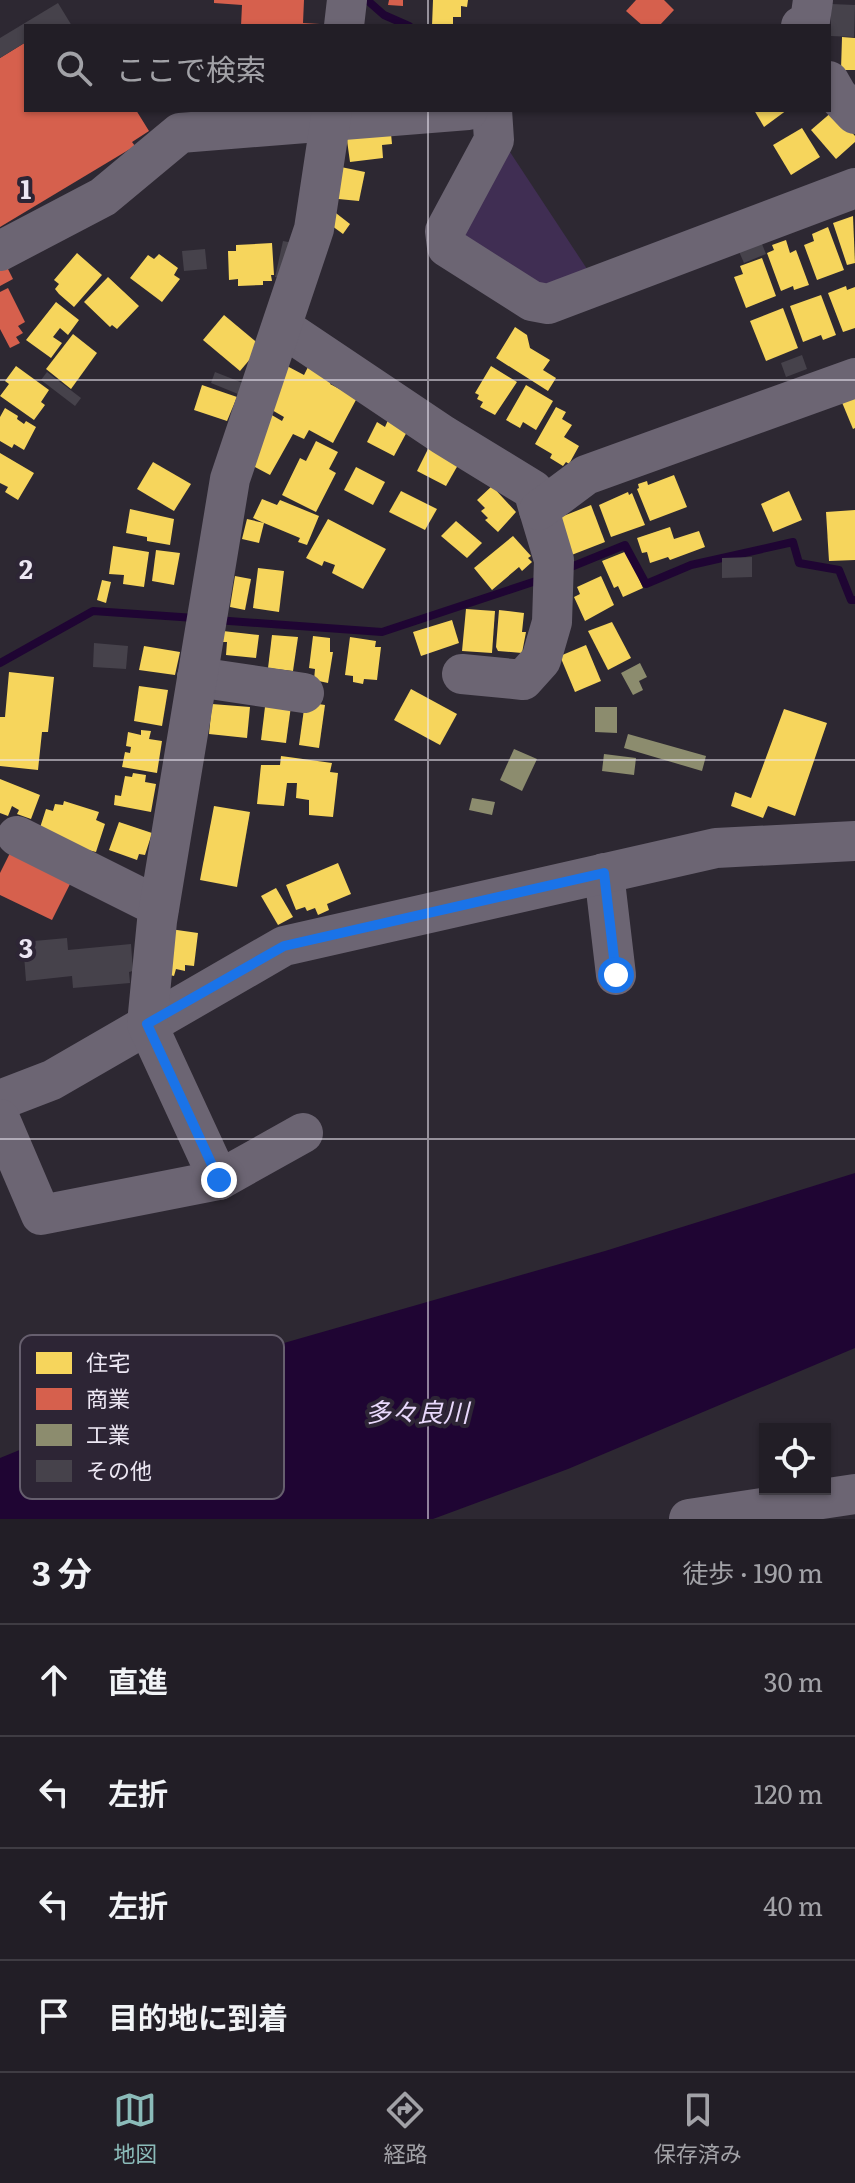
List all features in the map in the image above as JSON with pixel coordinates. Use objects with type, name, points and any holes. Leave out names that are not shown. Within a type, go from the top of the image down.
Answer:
[{"type":"street","points":[[344,24],[347,0]]},
{"type":"street","points":[[831,84],[855,114]]},
{"type":"street","points":[[0,251],[103,197],[180,133],[331,116],[422,112]]},
{"type":"street","points":[[492,112],[494,140],[445,231],[447,247],[532,301],[548,304],[855,188]]},
{"type":"street","points":[[219,1180],[147,1024],[159,907],[230,479],[314,229],[331,116]]},
{"type":"street","points":[[282,327],[443,435],[533,490],[554,560],[552,622],[541,660],[523,680],[462,674]]},
{"type":"street","points":[[539,510],[586,475],[855,378]]},
{"type":"street","points":[[197,677],[304,693]]},
{"type":"street","points":[[17,836],[159,907]]},
{"type":"street","points":[[0,1100],[52,1080],[284,946],[716,848],[855,841]]},
{"type":"street","points":[[604,873],[616,975]]},
{"type":"street","points":[[0,1119],[41,1215],[219,1180],[303,1133]]},
{"type":"street","points":[[689,1519],[855,1494]]},
{"type":"shaded area","points":[[508,149],[589,272],[546,290],[466,244],[460,228]]},
{"type":"water","name":"多々良川","points":[[855,1173],[855,1348],[568,1469],[433,1519],[0,1519],[0,1458],[20,1450],[20,1499],[284,1499],[284,1343],[605,1251]]},
{"type":"building: 住宅","points":[[433,0],[468,0],[467,7],[461,6],[461,17],[453,17],[453,24],[432,24]]},
{"type":"building: 住宅","points":[[842,37],[855,38],[855,70],[841,70]]},
{"type":"building: 住宅","points":[[833,111],[855,136],[855,142],[836,159],[811,130]]},
{"type":"building: 住宅","points":[[755,112],[784,112],[764,127]]},
{"type":"building: 住宅","points":[[390,123],[392,144],[382,145],[383,158],[350,162],[346,133]]},
{"type":"building: 住宅","points":[[802,128],[820,157],[791,175],[773,145]]},
{"type":"building: 住宅","points":[[341,167],[365,172],[359,201],[328,198]]},
{"type":"building: 住宅","points":[[332,210],[350,224],[343,234],[324,220]]},
{"type":"building: 住宅","points":[[853,216],[855,263],[847,265],[833,223]]},
{"type":"building: 住宅","points":[[828,227],[844,270],[817,280],[804,245],[814,241],[812,234]]},
{"type":"building: 住宅","points":[[786,240],[790,253],[796,250],[809,285],[781,291],[767,253],[774,250],[772,245]]},
{"type":"building: 住宅","points":[[272,243],[272,281],[263,281],[263,285],[238,286],[238,279],[229,280],[228,251],[236,251],[236,245]]},
{"type":"building: 住宅","points":[[77,253],[102,275],[74,307],[55,289],[59,284],[54,280]]},
{"type":"building: 住宅","points":[[159,254],[178,268],[174,275],[180,279],[162,302],[130,278],[148,255],[154,259]]},
{"type":"building: 住宅","points":[[762,258],[776,296],[746,308],[734,277],[743,274],[740,266]]},
{"type":"building: 住宅","points":[[108,277],[139,306],[117,329],[112,325],[110,327],[84,302]]},
{"type":"building: 住宅","points":[[846,286],[847,290],[855,287],[855,328],[843,332],[828,293]]},
{"type":"building: 住宅","points":[[821,295],[836,335],[823,340],[821,335],[803,342],[790,306]]},
{"type":"building: 住宅","points":[[56,302],[79,320],[68,335],[60,328],[53,337],[62,343],[51,358],[26,340]]},
{"type":"building: 住宅","points":[[783,308],[798,348],[766,361],[750,321]]},
{"type":"building: 住宅","points":[[224,315],[261,346],[240,371],[203,340]]},
{"type":"building: 住宅","points":[[515,327],[527,335],[530,348],[550,360],[543,370],[556,378],[548,391],[496,358]]},
{"type":"building: 住宅","points":[[73,334],[97,353],[71,389],[46,369]]},
{"type":"building: 住宅","points":[[309,365],[333,378],[330,384],[357,398],[333,443],[309,430],[304,439],[293,434],[270,475],[244,461],[270,414],[282,421],[284,417],[265,406],[287,366],[304,375]]},
{"type":"building: 住宅","points":[[16,366],[49,390],[41,402],[45,405],[34,420],[0,396],[9,384],[5,381]]},
{"type":"building: 住宅","points":[[491,366],[517,382],[495,415],[480,407],[483,402],[477,399],[479,395],[475,393]]},
{"type":"building: 住宅","points":[[202,385],[237,397],[227,421],[194,410]]},
{"type":"building: 住宅","points":[[526,385],[553,401],[536,430],[523,422],[520,428],[506,420]]},
{"type":"building: 住宅","points":[[855,395],[855,428],[853,429],[841,400]]},
{"type":"building: 住宅","points":[[556,407],[566,412],[562,419],[572,425],[564,437],[579,446],[569,464],[566,462],[563,466],[550,458],[552,454],[535,444]]},
{"type":"building: 住宅","points":[[5,408],[24,424],[26,421],[36,427],[24,450],[0,441],[0,417]]},
{"type":"building: 住宅","points":[[389,418],[409,428],[394,456],[367,442],[377,422],[385,427]]},
{"type":"building: 住宅","points":[[316,441],[338,452],[329,469],[336,473],[316,512],[282,495],[300,458],[306,461]]},
{"type":"building: 住宅","points":[[432,441],[458,465],[446,486],[417,471]]},
{"type":"building: 住宅","points":[[0,453],[34,473],[18,500],[5,492],[8,487],[0,483]]},
{"type":"building: 住宅","points":[[153,462],[191,484],[174,511],[137,489]]},
{"type":"building: 住宅","points":[[356,467],[385,482],[373,505],[344,490]]},
{"type":"building: 住宅","points":[[674,475],[687,507],[650,521],[637,489],[638,484],[647,481],[648,485]]},
{"type":"building: 住宅","points":[[492,486],[516,512],[498,532],[485,520],[488,518],[481,511],[485,508],[477,500]]},
{"type":"building: 住宅","points":[[401,491],[437,509],[425,530],[389,512]]},
{"type":"building: 住宅","points":[[789,491],[802,520],[773,532],[761,504]]},
{"type":"building: 住宅","points":[[628,492],[629,495],[632,493],[645,525],[611,537],[599,505]]},
{"type":"building: 住宅","points":[[262,499],[277,505],[280,500],[319,516],[307,545],[298,542],[300,538],[253,518]]},
{"type":"building: 住宅","points":[[591,505],[605,542],[569,556],[556,519]]},
{"type":"building: 住宅","points":[[130,509],[174,519],[170,545],[126,533]]},
{"type":"building: 住宅","points":[[855,510],[855,560],[829,561],[826,512]]},
{"type":"building: 住宅","points":[[247,519],[264,523],[259,543],[242,539]]},
{"type":"building: 住宅","points":[[328,519],[386,549],[363,589],[332,573],[335,565],[324,561],[322,566],[306,558]]},
{"type":"building: 住宅","points":[[456,521],[482,543],[467,558],[441,536]]},
{"type":"building: 住宅","points":[[670,527],[674,539],[699,531],[705,547],[670,560],[668,557],[650,563],[647,552],[642,553],[637,538]]},
{"type":"building: 住宅","points":[[513,536],[531,556],[528,558],[532,562],[522,571],[519,567],[492,590],[474,568]]},
{"type":"building: 住宅","points":[[113,546],[149,552],[144,587],[123,584],[124,575],[109,574]]},
{"type":"building: 住宅","points":[[156,550],[180,553],[174,585],[152,581]]},
{"type":"building: 住宅","points":[[627,551],[643,588],[623,597],[618,586],[614,588],[602,561]]},
{"type":"building: 住宅","points":[[258,568],[284,571],[279,612],[253,608]]},
{"type":"building: 住宅","points":[[235,576],[251,579],[245,610],[230,607]]},
{"type":"building: 住宅","points":[[601,576],[614,605],[585,621],[574,597],[580,594],[577,587]]},
{"type":"building: 住宅","points":[[102,580],[111,582],[106,603],[97,600]]},
{"type":"building: 住宅","points":[[466,609],[495,611],[492,653],[462,651]]},
{"type":"building: 住宅","points":[[499,610],[524,613],[522,632],[526,632],[522,653],[498,651]]},
{"type":"building: 住宅","points":[[452,620],[459,643],[421,656],[413,632]]},
{"type":"building: 住宅","points":[[612,622],[631,658],[608,670],[588,631]]},
{"type":"building: 住宅","points":[[223,631],[259,635],[256,658],[226,655],[227,642],[221,642]]},
{"type":"building: 住宅","points":[[272,635],[298,637],[293,671],[268,668]]},
{"type":"building: 住宅","points":[[313,636],[330,638],[330,652],[333,652],[328,683],[314,680],[315,669],[309,668]]},
{"type":"building: 住宅","points":[[350,637],[376,641],[375,647],[381,647],[377,680],[364,679],[363,684],[353,682],[353,676],[345,675]]},
{"type":"building: 住宅","points":[[586,645],[601,681],[575,692],[560,656]]},
{"type":"building: 住宅","points":[[144,646],[180,652],[175,675],[139,670]]},
{"type":"building: 住宅","points":[[9,672],[54,677],[48,732],[42,732],[38,770],[0,766],[0,717],[5,717]]},
{"type":"building: 住宅","points":[[139,686],[168,690],[162,726],[134,721]]},
{"type":"building: 住宅","points":[[411,689],[457,714],[440,745],[394,720]]},
{"type":"building: 住宅","points":[[305,702],[325,705],[319,748],[299,745]]},
{"type":"building: 住宅","points":[[212,704],[250,707],[247,738],[209,734]]},
{"type":"building: 住宅","points":[[291,706],[286,743],[261,740],[265,707]]},
{"type":"building: 住宅","points":[[784,709],[827,723],[795,816],[768,806],[763,818],[731,806],[735,792],[751,798]]},
{"type":"building: 住宅","points":[[141,730],[151,731],[149,739],[162,741],[157,773],[122,767],[125,752],[130,753],[131,747],[126,746],[128,732],[141,735]]},
{"type":"building: 住宅","points":[[281,756],[332,763],[330,772],[338,773],[333,817],[309,815],[309,800],[296,798],[297,783],[287,783],[284,806],[257,804],[261,765],[280,765]]},
{"type":"building: 住宅","points":[[133,773],[146,775],[145,782],[156,784],[151,812],[114,805],[115,795],[121,796],[125,776],[132,777]]},
{"type":"building: 住宅","points":[[0,779],[40,795],[31,819],[17,814],[19,810],[12,806],[8,816],[0,813]]},
{"type":"building: 住宅","points":[[64,801],[99,812],[96,820],[105,824],[96,852],[37,837],[46,809],[53,811],[55,804],[63,805]]},
{"type":"building: 住宅","points":[[214,806],[250,812],[237,887],[200,880]]},
{"type":"building: 住宅","points":[[119,822],[152,833],[145,855],[139,854],[137,860],[109,850]]},
{"type":"building: 住宅","points":[[338,863],[351,894],[327,904],[329,910],[318,915],[315,908],[296,910],[286,885]]},
{"type":"building: 住宅","points":[[276,888],[293,917],[278,925],[261,896]]},
{"type":"building: 住宅","points":[[170,929],[198,933],[194,966],[185,965],[185,971],[176,969],[174,976],[162,973]]},
{"type":"building: 商業","points":[[214,0],[304,0],[303,23],[320,24],[241,24],[242,5],[214,3]]},
{"type":"building: 商業","points":[[389,0],[403,0],[403,6],[388,5]]},
{"type":"building: 商業","points":[[636,0],[664,0],[674,10],[661,24],[641,24],[626,11]]},
{"type":"building: 商業","points":[[24,43],[24,112],[137,112],[149,131],[132,142],[135,146],[0,227],[0,58]]},
{"type":"building: 商業","points":[[6,265],[13,279],[0,286],[0,268]]},
{"type":"building: 商業","points":[[8,288],[25,322],[18,326],[23,333],[16,337],[20,343],[10,348],[0,329],[0,292]]},
{"type":"building: 商業","points":[[11,851],[72,880],[52,920],[0,895],[0,873]]},
{"type":"building: 工業","points":[[640,663],[647,677],[639,681],[643,690],[633,695],[621,673]]},
{"type":"building: 工業","points":[[595,707],[617,707],[617,733],[595,732]]},
{"type":"building: 工業","points":[[628,734],[706,756],[702,771],[624,748]]},
{"type":"building: 工業","points":[[514,749],[537,759],[522,791],[500,780]]},
{"type":"building: 工業","points":[[604,754],[636,758],[634,775],[602,771]]},
{"type":"building: 工業","points":[[472,798],[495,802],[492,815],[469,810]]},
{"type":"building: その他","points":[[58,3],[71,24],[24,24],[24,43],[0,58],[0,38]]},
{"type":"building: その他","points":[[831,4],[855,5],[854,37],[831,36]]},
{"type":"building: その他","points":[[760,239],[766,254],[744,263],[737,247]]},
{"type":"building: その他","points":[[283,241],[293,243],[284,279],[275,277]]},
{"type":"building: その他","points":[[205,249],[207,269],[184,271],[182,251]]},
{"type":"building: その他","points":[[802,355],[807,369],[786,377],[781,363]]},
{"type":"building: その他","points":[[47,372],[81,398],[75,406],[41,380]]},
{"type":"building: その他","points":[[215,372],[248,385],[243,396],[211,383]]},
{"type":"building: その他","points":[[752,557],[752,577],[722,578],[722,558]]},
{"type":"building: その他","points":[[94,643],[128,646],[126,669],[93,667]]},
{"type":"building: その他","points":[[67,938],[68,950],[131,944],[133,971],[129,972],[130,983],[73,988],[72,976],[26,981],[23,942]]},
{"type":"waterway","points":[[367,0],[384,15],[404,24]]},
{"type":"waterway","points":[[566,569],[625,545],[646,584],[691,565],[793,542],[799,563],[839,570],[851,600],[855,600]]},
{"type":"waterway","points":[[216,620],[382,632],[542,579]]},
{"type":"waterway","points":[[0,663],[93,611],[195,618]]},
{"type":"route","points":[[219,1180],[147,1024],[284,946],[604,873],[616,975]]}]
